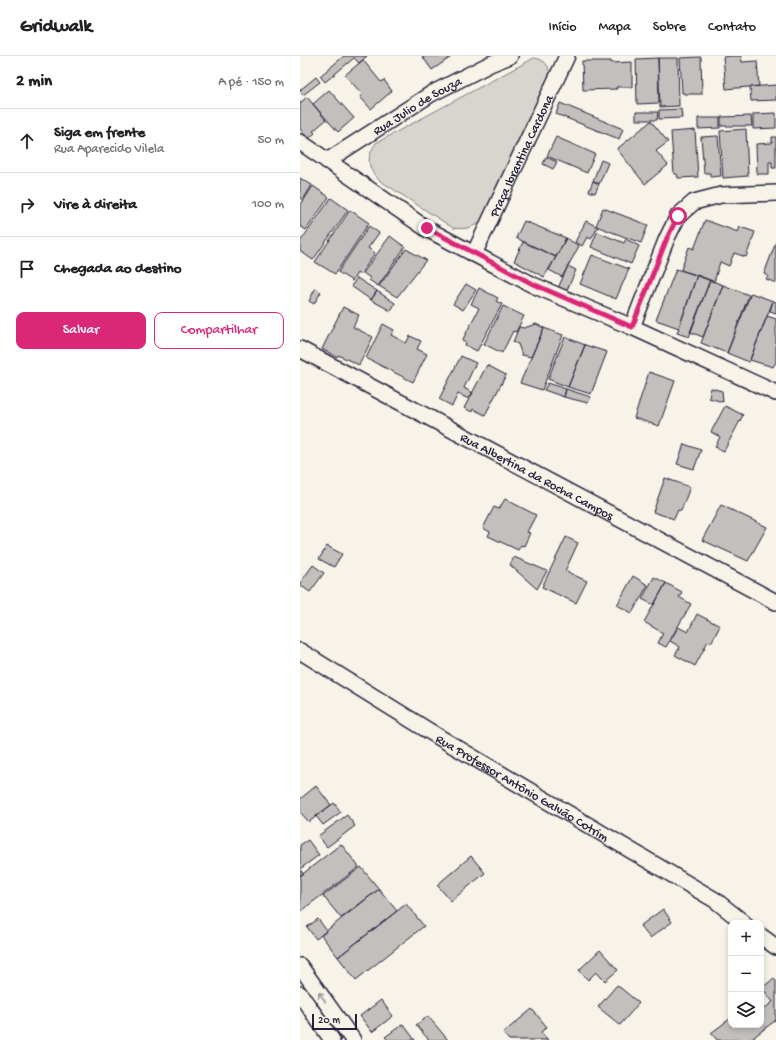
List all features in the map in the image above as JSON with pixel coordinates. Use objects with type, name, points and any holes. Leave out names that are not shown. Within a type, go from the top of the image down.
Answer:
[{"type":"street","name":"Rua Julio de Souza","points":[[327,161],[431,94],[490,64],[510,56]]},
{"type":"street","name":"Praça Ibrantina Cardona","points":[[474,254],[567,56]]},
{"type":"street","points":[[300,142],[427,228],[474,254],[533,284],[632,327],[776,393]]},
{"type":"street","points":[[632,327],[667,238],[678,216],[694,202],[721,195],[776,194]]},
{"type":"street","name":"Rua Albertina da Rocha Campos","points":[[300,349],[776,602]]},
{"type":"street","name":"Rua Professor Antônio Galvão Cotrim","points":[[300,651],[442,739],[714,900],[740,920]]},
{"type":"street","points":[[764,938],[776,948]]},
{"type":"street","points":[[300,966],[353,1040]]},
{"type":"street","points":[[300,994],[332,1040]]},
{"type":"shaded area","points":[[534,58],[545,63],[550,74],[485,217],[478,223],[463,229],[453,228],[375,176],[370,167],[369,158],[376,143]]},
{"type":"building","points":[[344,56],[367,56],[359,63],[354,58],[325,82],[320,76]]},
{"type":"building","points":[[422,56],[450,56],[451,57],[432,70]]},
{"type":"building","points":[[741,56],[742,62],[757,61],[759,86],[726,89],[723,57]]},
{"type":"building","points":[[701,57],[702,94],[684,94],[682,93],[680,58]]},
{"type":"building","points":[[658,58],[659,103],[637,104],[636,59]]},
{"type":"building","points":[[658,58],[678,58],[679,106],[660,107]]},
{"type":"building","points":[[363,60],[381,82],[384,80],[392,91],[371,109],[360,97],[362,94],[345,75]]},
{"type":"building","points":[[582,61],[611,61],[611,63],[632,62],[632,87],[583,90]]},
{"type":"building","points":[[316,77],[320,82],[303,95],[300,90]]},
{"type":"building","points":[[776,85],[776,100],[751,101],[750,87]]},
{"type":"building","points":[[329,90],[354,118],[338,132],[313,104]]},
{"type":"building","points":[[307,97],[326,120],[313,131],[315,133],[308,139],[300,129],[300,103]]},
{"type":"building","points":[[560,103],[623,129],[619,139],[556,114]]},
{"type":"building","points":[[681,109],[682,118],[659,119],[659,110]]},
{"type":"building","points":[[636,112],[658,112],[657,120],[636,120]]},
{"type":"building","points":[[776,113],[776,128],[753,129],[753,114]]},
{"type":"building","points":[[751,116],[752,126],[721,126],[721,117]]},
{"type":"building","points":[[698,118],[720,118],[720,128],[698,129]]},
{"type":"building","points":[[651,121],[668,142],[656,151],[668,165],[645,184],[617,149]]},
{"type":"building","points":[[746,129],[748,176],[723,178],[720,131]]},
{"type":"building","points":[[695,130],[698,177],[678,178],[677,174],[674,174],[671,132]]},
{"type":"building","points":[[718,136],[721,176],[710,177],[710,173],[704,173],[701,137]]},
{"type":"building","points":[[556,137],[595,154],[587,173],[547,156]]},
{"type":"building","points":[[772,137],[776,137],[776,168],[772,168],[772,162],[769,162],[769,174],[757,174],[756,144],[772,143]]},
{"type":"building","points":[[546,157],[557,162],[553,169],[543,164]]},
{"type":"building","points":[[601,160],[608,163],[599,184],[593,181]]},
{"type":"building","points":[[300,178],[312,185],[303,200],[300,198]]},
{"type":"building","points":[[593,181],[599,184],[595,193],[589,191]]},
{"type":"building","points":[[313,186],[329,197],[306,230],[300,226],[300,206]]},
{"type":"building","points":[[331,198],[348,210],[313,260],[300,251],[300,242]]},
{"type":"building","points":[[603,208],[648,225],[641,243],[596,226]]},
{"type":"building","points":[[350,210],[369,223],[335,274],[315,262]]},
{"type":"building","points":[[705,220],[738,232],[740,227],[755,232],[746,257],[734,253],[729,266],[720,262],[714,282],[681,270],[689,247],[694,249]]},
{"type":"building","points":[[524,221],[566,238],[556,257],[516,238]]},
{"type":"building","points":[[586,221],[598,227],[591,239],[587,237],[582,246],[575,242]]},
{"type":"building","points":[[369,226],[379,233],[368,248],[375,253],[360,275],[357,273],[352,281],[338,272]]},
{"type":"building","points":[[597,232],[624,243],[626,239],[639,246],[631,264],[591,247]]},
{"type":"building","points":[[390,236],[405,247],[378,286],[369,280],[370,278],[363,273]]},
{"type":"building","points":[[566,238],[579,246],[562,277],[549,270]]},
{"type":"building","points":[[523,242],[556,257],[544,277],[514,261]]},
{"type":"building","points":[[776,242],[776,283],[766,279],[768,276],[764,274]]},
{"type":"building","points":[[406,249],[426,260],[397,297],[379,286]]},
{"type":"building","points":[[592,255],[629,269],[616,299],[580,284]]},
{"type":"building","points":[[568,266],[576,270],[566,292],[558,288]]},
{"type":"building","points":[[676,269],[697,275],[679,328],[656,320]]},
{"type":"building","points":[[697,275],[710,280],[689,337],[677,333]]},
{"type":"building","points":[[357,278],[377,291],[371,300],[351,286]]},
{"type":"building","points":[[710,280],[723,285],[703,337],[690,332]]},
{"type":"building","points":[[466,284],[476,290],[463,310],[453,304]]},
{"type":"building","points":[[723,285],[749,295],[727,353],[701,343]]},
{"type":"building","points":[[316,287],[321,292],[314,304],[309,301]]},
{"type":"building","points":[[479,288],[498,298],[496,301],[502,304],[477,351],[465,345],[466,343],[462,341],[479,308],[471,304]]},
{"type":"building","points":[[377,291],[395,303],[391,311],[371,300]]},
{"type":"building","points":[[751,293],[773,301],[749,362],[727,353]]},
{"type":"building","points":[[773,301],[776,302],[776,313],[770,311]]},
{"type":"building","points":[[503,306],[524,316],[516,332],[513,331],[502,353],[484,344]]},
{"type":"building","points":[[343,307],[359,315],[353,327],[373,337],[359,365],[338,355],[337,357],[322,349]]},
{"type":"building","points":[[767,316],[776,319],[776,362],[773,367],[750,360]]},
{"type":"building","points":[[383,324],[394,330],[391,335],[406,343],[410,336],[421,341],[417,349],[427,354],[413,382],[366,358]]},
{"type":"building","points":[[536,324],[544,328],[531,357],[522,355],[518,344],[513,342],[519,327],[524,328]]},
{"type":"building","points":[[544,328],[563,335],[542,390],[520,383]]},
{"type":"building","points":[[565,337],[585,345],[568,387],[548,379]]},
{"type":"building","points":[[585,345],[607,352],[591,394],[568,387]]},
{"type":"building","points":[[461,356],[476,363],[464,388],[473,393],[469,399],[458,394],[452,406],[439,399]]},
{"type":"building","points":[[487,365],[506,375],[485,415],[473,409],[472,412],[464,408]]},
{"type":"building","points":[[649,372],[675,381],[659,426],[634,418]]},
{"type":"building","points":[[548,383],[566,389],[564,397],[544,390]]},
{"type":"building","points":[[711,388],[722,391],[723,402],[709,398]]},
{"type":"building","points":[[566,389],[591,397],[588,403],[564,397]]},
{"type":"building","points":[[725,406],[743,415],[724,451],[715,447],[720,437],[711,432]]},
{"type":"building","points":[[684,444],[701,450],[694,469],[677,464]]},
{"type":"building","points":[[665,478],[690,487],[681,511],[678,510],[674,519],[653,512]]},
{"type":"building","points":[[505,499],[536,515],[527,532],[530,533],[524,546],[521,545],[518,550],[488,536],[490,532],[483,528],[494,507],[499,509]]},
{"type":"building","points":[[721,505],[767,527],[748,561],[702,540]]},
{"type":"building","points":[[566,537],[578,543],[565,571],[587,581],[576,603],[542,587]]},
{"type":"building","points":[[327,546],[342,554],[334,567],[319,559]]},
{"type":"building","points":[[514,557],[547,571],[537,589],[510,565]]},
{"type":"building","points":[[313,565],[324,573],[310,592],[300,585],[300,583]]},
{"type":"building","points":[[633,576],[648,585],[632,613],[617,605]]},
{"type":"building","points":[[654,577],[666,583],[654,605],[642,599]]},
{"type":"building","points":[[666,583],[682,592],[679,597],[691,604],[666,647],[658,643],[663,633],[644,622]]},
{"type":"building","points":[[697,614],[720,626],[711,643],[708,641],[695,666],[675,655],[680,647],[670,641],[678,627],[688,632]]},
{"type":"building","points":[[316,786],[331,805],[309,822],[300,812],[300,799]]},
{"type":"building","points":[[334,803],[341,812],[323,825],[316,816]]},
{"type":"building","points":[[347,815],[355,826],[327,847],[318,836]]},
{"type":"building","points":[[308,840],[319,855],[300,869],[300,845]]},
{"type":"building","points":[[341,844],[359,867],[301,911],[300,876]]},
{"type":"building","points":[[471,856],[485,873],[451,901],[437,885]]},
{"type":"building","points":[[361,867],[379,889],[341,918],[323,896]]},
{"type":"building","points":[[300,869],[303,874],[300,876]]},
{"type":"building","points":[[379,889],[397,911],[338,957],[321,935]]},
{"type":"building","points":[[406,904],[424,926],[356,980],[338,957]]},
{"type":"building","points":[[663,909],[672,922],[650,938],[640,926]]},
{"type":"building","points":[[318,919],[327,931],[316,939],[307,927]]},
{"type":"building","points":[[600,950],[618,970],[605,981],[596,972],[588,980],[579,970]]},
{"type":"building","points":[[774,978],[776,981],[776,1020],[750,1040],[717,1040],[711,1033],[728,1020],[728,1028],[764,1028],[764,1009],[773,1002],[764,991],[764,986]]},
{"type":"building","points":[[617,985],[639,1003],[620,1025],[598,1007]]},
{"type":"building","points":[[381,1000],[393,1016],[372,1032],[360,1016]]},
{"type":"building","points":[[532,1009],[547,1027],[541,1032],[548,1040],[509,1040],[503,1033]]},
{"type":"building","points":[[428,1016],[448,1040],[429,1040],[416,1025]]},
{"type":"building","points":[[403,1024],[415,1040],[388,1040],[385,1037]]},
{"type":"route","points":[[427,228],[533,284],[632,327],[667,238],[678,216]]}]
